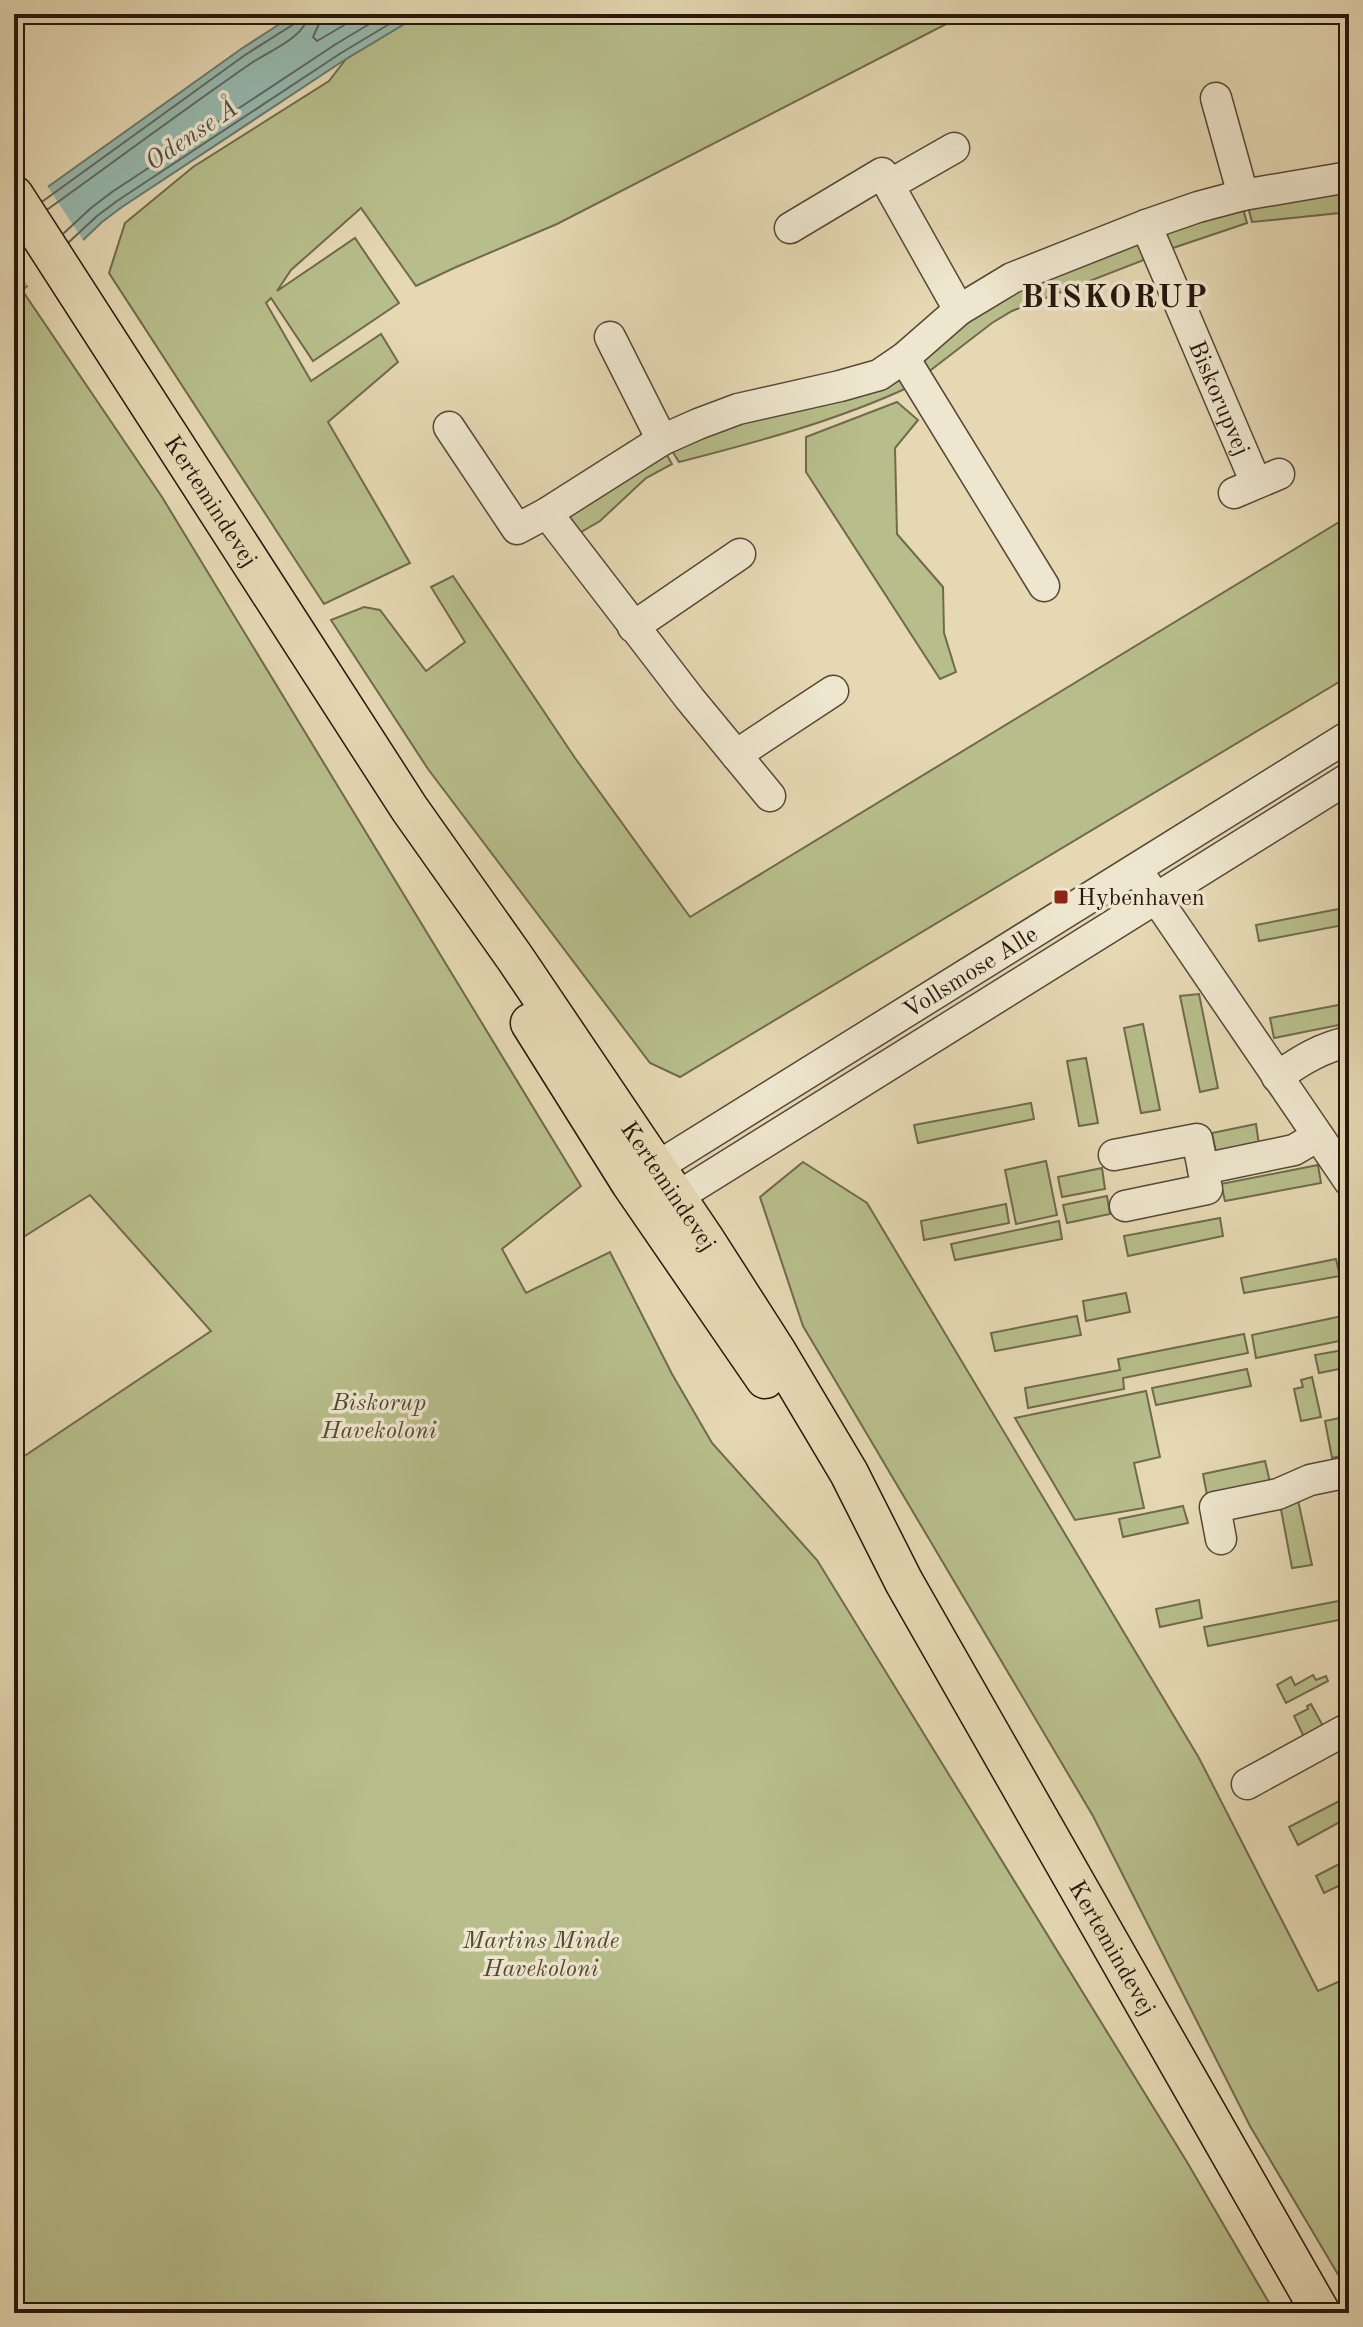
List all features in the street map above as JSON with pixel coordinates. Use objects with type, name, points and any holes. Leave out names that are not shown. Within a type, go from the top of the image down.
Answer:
[{"type":"main road","name":"Kertemindevej","points":[[14,195],[409,808],[515,958],[654,1190],[904,1582],[1321,2313]]},
{"type":"street","points":[[1217,97],[1243,195]]},
{"type":"street","points":[[889,185],[954,148]]},
{"type":"street","points":[[790,228],[882,173],[959,310]]},
{"type":"street","points":[[449,427],[517,529],[662,440],[738,409],[879,375],[904,358],[959,310],[1012,278],[1146,225],[1243,195],[1349,177]]},
{"type":"street","name":"Biskorupvej","points":[[1146,225],[1257,483]]},
{"type":"street","points":[[610,337],[662,440]]},
{"type":"street","points":[[904,358],[1042,587]]},
{"type":"street","points":[[547,513],[633,627],[770,796]]},
{"type":"street","points":[[633,627],[740,554]]},
{"type":"street","points":[[736,755],[833,691]]},
{"type":"street","name":"Vollsmose Alle","points":[[654,1190],[1137,868],[1349,736]]},
{"type":"street","name":"Vollsmose Alle","points":[[654,1190],[1156,899],[1349,778]]},
{"type":"street","points":[[1137,868],[1349,1181]]},
{"type":"street","points":[[1277,1077],[1331,1046],[1349,1042]]},
{"type":"street","points":[[1203,1169],[1294,1150],[1318,1136]]},
{"type":"street","points":[[1114,1155],[1197,1139],[1207,1189],[1125,1206]]},
{"type":"street","points":[[1221,1539],[1215,1507],[1278,1494],[1310,1480],[1349,1472]]},
{"type":"street","points":[[1247,1784],[1349,1728]]},
{"type":"green space","points":[[421,14],[979,14],[952,21],[557,224],[416,286],[361,208],[291,270],[277,291],[355,238],[399,303],[313,361],[271,298],[266,303],[311,381],[381,334],[398,362],[328,422],[410,563],[324,604],[109,273],[125,223],[193,167],[329,81],[346,59]]},
{"type":"green space","points":[[1349,186],[1349,212],[1252,222],[1247,203]]},
{"type":"green space","points":[[1242,205],[1247,223],[1164,251],[1165,227]]},
{"type":"green space","points":[[1143,242],[1149,258],[1012,311],[923,376],[918,356],[989,300]]},
{"type":"green space","points":[[22,290],[162,497],[581,1186],[502,1249],[526,1293],[610,1252],[672,1374],[712,1443],[817,1560],[1187,2162],[1275,2313],[14,2313],[14,1463],[211,1331],[90,1195],[14,1243],[14,296]]},
{"type":"green space","points":[[899,378],[909,387],[853,410],[767,438],[679,462],[669,446],[692,434]]},
{"type":"green space","points":[[897,402],[918,420],[895,448],[897,534],[943,587],[944,633],[956,672],[940,679],[806,472],[806,437]]},
{"type":"green space","points":[[663,448],[672,464],[646,478],[600,521],[576,535],[566,508]]},
{"type":"green space","points":[[1349,516],[1349,676],[680,1077],[650,1063],[428,769],[331,620],[364,607],[380,610],[426,671],[465,642],[431,587],[453,576],[575,758],[690,917]]},
{"type":"green space","points":[[1349,907],[1349,924],[1259,941],[1256,925]]},
{"type":"green space","points":[[1199,994],[1218,1088],[1200,1092],[1180,996]]},
{"type":"green space","points":[[1349,1003],[1349,1023],[1274,1038],[1270,1018]]},
{"type":"green space","points":[[1143,1024],[1160,1110],[1141,1113],[1124,1028]]},
{"type":"green space","points":[[1086,1058],[1098,1123],[1079,1126],[1067,1061]]},
{"type":"green space","points":[[1031,1103],[1034,1119],[918,1143],[914,1125]]},
{"type":"green space","points":[[1256,1124],[1259,1145],[1216,1152],[1212,1133]]},
{"type":"green space","points":[[1046,1161],[1057,1215],[1016,1224],[1005,1170]]},
{"type":"green space","points":[[803,1162],[867,1203],[1199,1758],[1318,1991],[1349,1977],[1349,2293],[1250,2126],[1093,1816],[803,1326],[760,1197]]},
{"type":"green space","points":[[1318,1165],[1321,1183],[1225,1201],[1221,1184]]},
{"type":"green space","points":[[1102,1168],[1105,1189],[1062,1197],[1058,1177]]},
{"type":"green space","points":[[1107,1196],[1110,1214],[1067,1223],[1063,1205]]},
{"type":"green space","points":[[1006,1204],[1009,1223],[924,1240],[921,1221]]},
{"type":"green space","points":[[1220,1218],[1223,1236],[1128,1256],[1124,1236]]},
{"type":"green space","points":[[1059,1221],[1062,1239],[955,1260],[951,1244]]},
{"type":"green space","points":[[1336,1259],[1340,1276],[1244,1293],[1241,1278]]},
{"type":"green space","points":[[1126,1293],[1130,1312],[1086,1321],[1083,1301]]},
{"type":"green space","points":[[1347,1315],[1349,1339],[1256,1358],[1252,1335]]},
{"type":"green space","points":[[1077,1316],[1081,1335],[995,1351],[991,1333]]},
{"type":"green space","points":[[1244,1334],[1248,1353],[1123,1378],[1124,1389],[1028,1408],[1025,1388],[1120,1370],[1118,1359]]},
{"type":"green space","points":[[1349,1349],[1349,1367],[1319,1373],[1315,1355]]},
{"type":"green space","points":[[1247,1369],[1251,1386],[1156,1405],[1152,1388]]},
{"type":"green space","points":[[1312,1377],[1321,1417],[1301,1421],[1294,1389],[1303,1387],[1301,1380]]},
{"type":"green space","points":[[1146,1391],[1160,1457],[1134,1463],[1144,1508],[1075,1520],[1015,1418]]},
{"type":"green space","points":[[1349,1416],[1349,1454],[1332,1458],[1325,1421]]},
{"type":"green space","points":[[1265,1461],[1270,1482],[1207,1495],[1203,1474]]},
{"type":"green space","points":[[1298,1500],[1312,1565],[1292,1568],[1280,1504]]},
{"type":"green space","points":[[1183,1506],[1188,1523],[1123,1537],[1119,1519]]},
{"type":"green space","points":[[1349,1599],[1349,1618],[1208,1646],[1204,1627]]},
{"type":"green space","points":[[1199,1600],[1202,1618],[1160,1627],[1156,1609]]},
{"type":"green space","points":[[1313,1675],[1316,1680],[1326,1676],[1328,1681],[1286,1703],[1277,1685],[1291,1677],[1295,1685]]},
{"type":"green space","points":[[1311,1704],[1323,1726],[1304,1737],[1294,1716]]},
{"type":"green space","points":[[1349,1796],[1349,1817],[1298,1845],[1289,1827]]},
{"type":"green space","points":[[1349,1859],[1349,1881],[1324,1893],[1316,1876]]},
{"type":"water","name":"Odense Å","points":[[295,14],[421,14],[346,59],[122,207],[60,262],[14,296],[14,211]]},
{"type":"pier","points":[[46,184],[85,243],[30,289],[14,265],[14,206]]},
{"type":"place","name":"Hybenhaven","points":[[1061,897]]},
{"type":"district","name":"BISKORUP","points":[[1115,296]]},
{"type":"park label","name":"Biskorup Havekoloni","points":[[379,1416]]},
{"type":"park label","name":"Martins Minde Havekoloni","points":[[541,1954]]}]
